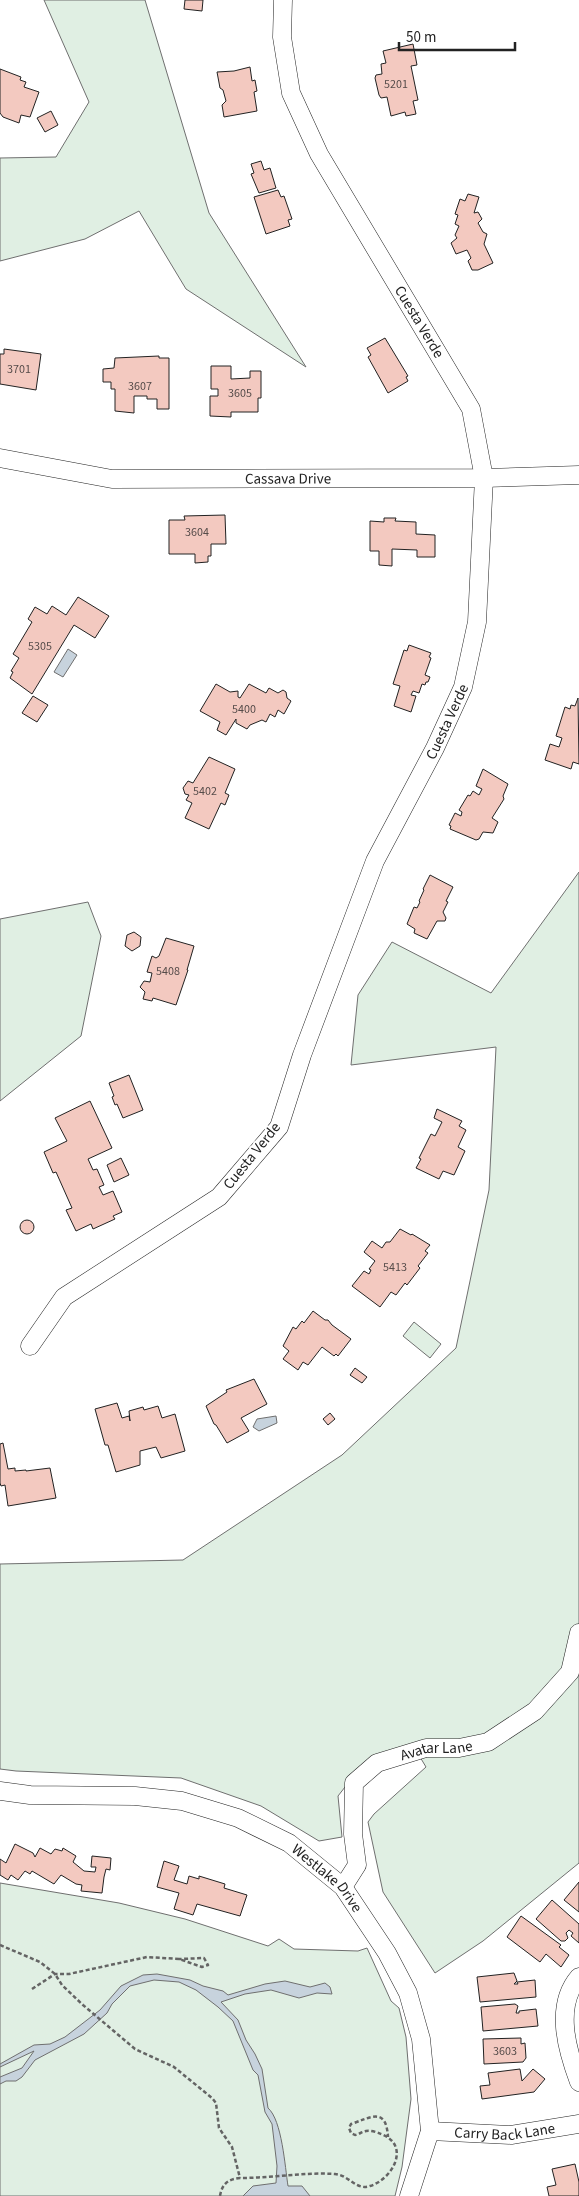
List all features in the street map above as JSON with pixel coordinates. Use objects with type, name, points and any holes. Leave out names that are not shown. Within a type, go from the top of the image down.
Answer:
[{"type":"street","name":"Cuesta Verde","points":[[30,1346],[64,1297],[218,1197],[280,1127],[302,1055],[375,861],[435,748],[463,687],[477,622],[484,478],[471,409],[319,154],[291,93],[282,37],[283,0]]},
{"type":"street","name":"Cassava Drive","points":[[0,458],[112,479],[484,478],[579,475]]},
{"type":"street","name":"Avatar Lane","points":[[343,1887],[358,1865],[353,1834],[354,1783],[377,1763],[418,1750],[426,1748],[459,1748],[488,1742],[535,1711],[570,1672],[579,1633]]},
{"type":"street","name":"Westlake Drive","points":[[0,1791],[30,1795],[135,1796],[182,1801],[238,1818],[288,1844],[343,1887],[387,1953],[408,1993],[421,2039],[430,2131],[409,2196]]},
{"type":"street","points":[[579,1977],[567,1997],[565,2014],[566,2043],[579,2082]]},
{"type":"street","name":"Carry Back Lane","points":[[430,2131],[511,2135],[579,2124]]},
{"type":"path","points":[[0,1945],[40,1962],[55,1974],[62,1985],[83,2005],[135,2049],[174,2067],[212,2098],[216,2103],[219,2128],[232,2147],[240,2178]]},
{"type":"path","points":[[32,1989],[55,1974],[69,1974],[147,1957],[204,1958],[208,1965],[202,1967],[179,1959]]},
{"type":"path","points":[[220,2196],[221,2188],[226,2183],[231,2179],[240,2178],[338,2174],[362,2187],[370,2186],[388,2173],[395,2165],[398,2153],[394,2142],[388,2137],[366,2131],[355,2135],[349,2128],[352,2124],[377,2116],[382,2118],[387,2125],[388,2137]]},
{"type":"green space","points":[[44,0],[145,0],[209,213],[306,367],[186,289],[139,211],[85,239],[0,261],[0,158],[56,157],[89,102]]},
{"type":"green space","points":[[579,872],[579,1863],[483,1941],[435,1973],[383,1892],[368,1822],[374,1814],[426,1767],[414,1747],[356,1773],[338,1796],[342,1837],[319,1841],[261,1806],[181,1778],[0,1769],[0,1564],[183,1560],[342,1455],[456,1348],[489,1190],[496,1047],[351,1065],[358,995],[392,942],[491,993]]},
{"type":"green space","points":[[88,902],[101,936],[81,1036],[0,1101],[0,919]]},
{"type":"green space","points":[[414,1322],[441,1344],[430,1358],[403,1336]]},
{"type":"green space","points":[[0,1883],[119,1903],[185,1919],[268,1946],[279,1939],[294,1949],[358,1951],[367,1948],[391,2001],[399,2008],[406,2037],[411,2099],[402,2167],[395,2196],[0,2196]]},
{"type":"shaded area","points":[[68,649],[77,655],[63,677],[54,672]]},
{"type":"shaded area","points":[[276,1416],[277,1423],[259,1431],[253,1427],[257,1419]]},
{"type":"shaded area","points":[[157,1974],[190,1980],[203,1986],[223,1991],[228,1995],[265,1984],[285,1981],[310,1987],[325,1983],[330,1987],[332,1994],[317,1993],[299,1998],[271,1990],[245,1994],[221,2002],[238,2020],[246,2040],[262,2069],[268,2108],[273,2114],[280,2133],[288,2186],[302,2186],[310,2196],[243,2196],[253,2186],[276,2183],[277,2166],[272,2124],[265,2112],[258,2075],[253,2070],[233,2021],[196,1990],[179,1982],[154,1980],[130,1986],[112,2004],[107,2013],[84,2034],[35,2060],[22,2077],[16,2081],[6,2081],[0,2084],[0,2077],[22,2068],[34,2051],[0,2067],[0,2064],[34,2045],[50,2044],[65,2037],[100,2010],[121,1986],[143,1975]]},
{"type":"building","points":[[185,0],[203,0],[202,11],[184,9]]},
{"type":"building","points":[[413,44],[417,65],[411,66],[418,100],[413,101],[416,114],[406,116],[405,112],[391,116],[387,97],[381,98],[379,95],[375,78],[376,75],[382,74],[381,64],[386,63],[383,51]]},
{"type":"building","points":[[250,67],[252,81],[255,80],[257,91],[254,92],[257,111],[224,117],[222,105],[226,101],[223,90],[220,88],[217,72],[234,71]]},
{"type":"building","points":[[0,69],[21,77],[20,80],[26,82],[24,87],[39,92],[30,117],[21,115],[19,123],[3,117],[0,113]]},
{"type":"building","points":[[51,111],[58,125],[45,132],[37,118]]},
{"type":"building","points":[[261,161],[264,170],[270,168],[276,188],[259,193],[251,174],[254,173],[251,164]]},
{"type":"building","points":[[278,190],[281,197],[284,196],[292,219],[288,220],[290,226],[266,234],[254,197]]},
{"type":"building","points":[[468,194],[479,197],[474,213],[478,212],[482,219],[478,223],[483,232],[487,234],[484,244],[493,263],[478,270],[472,270],[468,261],[471,258],[467,250],[456,254],[451,243],[457,238],[455,235],[459,226],[455,224],[458,215],[455,214],[460,199],[465,201]]},
{"type":"building","points":[[385,338],[408,376],[406,377],[408,381],[388,393],[368,357],[371,355],[367,348]]},
{"type":"building","points":[[4,349],[41,354],[36,390],[0,384],[0,354],[4,354]]},
{"type":"building","points":[[159,356],[159,358],[169,358],[169,409],[157,409],[157,399],[147,399],[147,396],[134,396],[134,413],[115,411],[115,389],[111,389],[111,382],[103,382],[103,369],[114,368],[115,358]]},
{"type":"building","points":[[211,366],[231,366],[231,379],[250,378],[250,371],[261,371],[261,398],[258,398],[258,412],[231,412],[231,417],[210,416],[210,396],[218,396],[218,389],[211,389]]},
{"type":"building","points":[[225,515],[226,544],[211,544],[211,556],[208,556],[208,562],[195,563],[195,554],[169,554],[169,520],[185,520],[184,516]]},
{"type":"building","points":[[384,518],[396,518],[395,521],[416,522],[416,534],[435,535],[435,557],[417,557],[417,550],[392,549],[392,566],[379,565],[379,551],[370,551],[370,521],[384,522]]},
{"type":"building","points":[[78,597],[109,616],[95,638],[74,625],[32,694],[10,678],[13,672],[11,671],[19,658],[13,654],[32,622],[28,619],[35,607],[47,614],[52,606],[66,615]]},
{"type":"building","points":[[409,645],[431,653],[425,675],[430,677],[425,685],[422,684],[419,693],[413,691],[411,695],[416,696],[411,712],[394,706],[400,686],[393,684],[404,650],[407,651]]},
{"type":"building","points":[[216,684],[230,692],[238,691],[238,697],[240,698],[249,684],[266,693],[269,688],[278,693],[283,690],[291,701],[284,714],[278,710],[275,717],[270,714],[266,722],[262,720],[250,725],[247,729],[236,723],[236,719],[226,735],[217,730],[220,722],[200,711]]},
{"type":"building","points":[[33,696],[48,705],[37,722],[22,713]]},
{"type":"building","points":[[578,698],[579,764],[573,762],[571,769],[545,760],[550,744],[559,747],[562,738],[556,736],[565,707],[570,709],[571,705],[575,706]]},
{"type":"building","points":[[209,757],[235,769],[225,793],[229,795],[225,805],[221,803],[209,829],[185,818],[192,803],[186,800],[189,795],[185,794],[183,788],[188,781],[193,783]]},
{"type":"building","points":[[483,769],[508,784],[503,796],[504,799],[492,818],[498,822],[493,833],[483,832],[479,839],[476,840],[450,829],[451,826],[449,825],[455,813],[461,816],[462,812],[459,810],[468,795],[470,796],[473,791],[479,795],[482,789],[476,786]]},
{"type":"building","points":[[430,875],[453,887],[443,912],[446,918],[445,921],[437,921],[427,939],[414,933],[415,929],[407,924],[414,907],[417,908],[420,902],[423,889]]},
{"type":"building","points":[[134,932],[141,937],[140,946],[132,951],[125,946],[127,935]]},
{"type":"building","points":[[166,938],[194,946],[176,1005],[153,998],[152,1001],[143,999],[145,992],[140,987],[144,981],[150,982],[152,973],[147,972],[152,956],[156,958],[159,956]]},
{"type":"building","points":[[129,1075],[143,1110],[123,1118],[117,1104],[115,1105],[109,1083]]},
{"type":"building","points":[[90,1101],[112,1148],[88,1159],[93,1170],[97,1169],[104,1185],[99,1187],[103,1195],[113,1191],[122,1212],[113,1216],[115,1219],[93,1229],[91,1224],[76,1231],[66,1210],[72,1208],[56,1172],[53,1173],[44,1152],[67,1141],[55,1118]]},
{"type":"building","points":[[437,1109],[462,1121],[459,1126],[466,1130],[458,1147],[465,1151],[454,1175],[443,1171],[439,1179],[416,1168],[431,1134],[435,1136],[442,1122],[434,1118]]},
{"type":"building","points":[[121,1158],[129,1175],[114,1182],[107,1165]]},
{"type":"building","points":[[27,1220],[32,1222],[34,1227],[32,1232],[27,1234],[22,1232],[20,1227],[22,1222]]},
{"type":"building","points":[[400,1229],[430,1245],[425,1251],[428,1253],[418,1266],[420,1268],[407,1285],[405,1283],[396,1295],[391,1292],[380,1307],[352,1286],[364,1271],[369,1274],[371,1270],[369,1269],[375,1261],[364,1252],[372,1241],[382,1248],[386,1242],[390,1242]]},
{"type":"building","points":[[313,1311],[325,1320],[328,1320],[351,1339],[338,1356],[336,1354],[334,1356],[322,1347],[308,1365],[303,1362],[298,1370],[283,1359],[289,1351],[283,1346],[293,1327],[296,1329],[302,1321],[304,1323]]},
{"type":"building","points":[[355,1368],[367,1377],[362,1383],[350,1375]]},
{"type":"building","points":[[254,1379],[267,1404],[241,1418],[249,1431],[227,1443],[214,1424],[206,1406],[227,1392],[226,1390]]},
{"type":"building","points":[[117,1403],[122,1418],[129,1416],[130,1421],[129,1411],[143,1407],[144,1410],[158,1406],[162,1418],[175,1414],[185,1451],[161,1458],[156,1447],[140,1451],[140,1465],[116,1472],[108,1445],[105,1445],[95,1409]]},
{"type":"building","points":[[330,1413],[335,1419],[328,1425],[323,1419]]},
{"type":"building","points":[[3,1443],[8,1469],[15,1468],[15,1471],[26,1471],[50,1468],[56,1498],[8,1506],[5,1485],[1,1486],[0,1483],[0,1444]]},
{"type":"building","points":[[15,1844],[33,1853],[35,1857],[40,1848],[51,1854],[55,1849],[62,1851],[63,1848],[76,1856],[73,1862],[84,1871],[95,1872],[96,1867],[91,1867],[92,1856],[111,1858],[110,1870],[106,1869],[102,1893],[81,1891],[82,1885],[76,1884],[61,1875],[54,1884],[32,1871],[30,1874],[25,1871],[18,1880],[11,1875],[8,1880],[0,1875],[0,1859],[6,1863]]},
{"type":"building","points":[[164,1861],[179,1866],[174,1880],[187,1884],[189,1876],[199,1879],[199,1876],[225,1884],[224,1888],[247,1895],[240,1916],[197,1904],[193,1915],[174,1909],[179,1893],[157,1887]]},
{"type":"building","points":[[579,1882],[579,1912],[564,1900]]},
{"type":"building","points":[[552,1900],[579,1924],[579,1943],[571,1936],[573,1933],[569,1930],[566,1933],[568,1938],[565,1941],[561,1941],[536,1919]]},
{"type":"building","points":[[521,1916],[561,1945],[559,1947],[569,1955],[561,1967],[546,1954],[540,1962],[507,1937]]},
{"type":"building","points":[[514,1973],[517,1981],[514,1984],[535,1980],[536,1997],[480,2002],[477,1977]]},
{"type":"building","points":[[515,2004],[518,2006],[516,2013],[536,2009],[538,2026],[483,2031],[481,2007]]},
{"type":"building","points":[[521,2038],[521,2044],[525,2043],[526,2058],[523,2062],[484,2064],[483,2039]]},
{"type":"building","points":[[520,2069],[522,2081],[533,2069],[545,2079],[534,2092],[482,2099],[480,2086],[490,2085],[488,2073]]},
{"type":"building","points":[[575,2164],[579,2182],[579,2196],[549,2196],[547,2187],[556,2185],[552,2169]]}]
